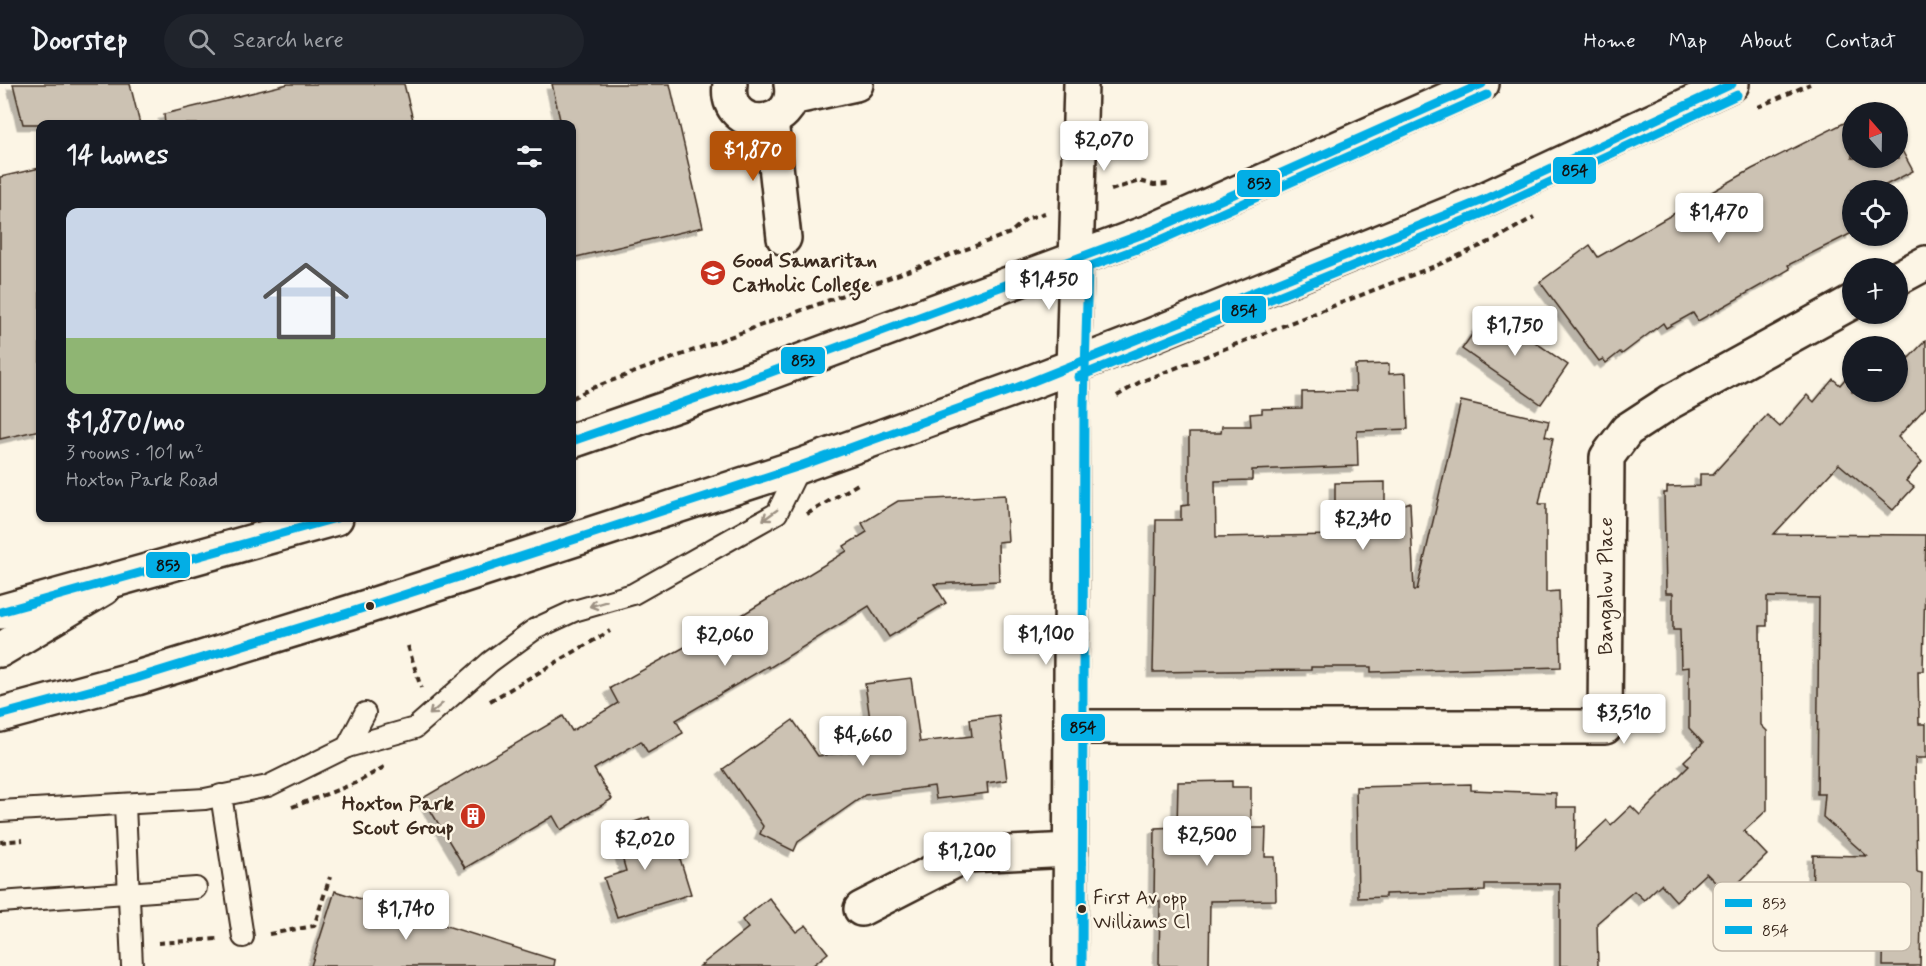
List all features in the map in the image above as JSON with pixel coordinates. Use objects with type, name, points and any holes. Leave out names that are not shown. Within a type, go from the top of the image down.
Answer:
[{"type":"main road","points":[[730,84],[730,97],[741,115],[750,120],[785,101],[856,84]]},
{"type":"main road","points":[[1070,966],[1073,366],[1081,84]]},
{"type":"main road","points":[[576,440],[774,370],[1151,231],[1482,84]]},
{"type":"main road","points":[[0,715],[137,678],[351,612],[800,466],[1073,366],[1483,200],[1732,84]]},
{"type":"main road","points":[[784,238],[785,101]]},
{"type":"main road","points":[[1908,273],[1926,263]]},
{"type":"main road","name":"Bangalow Place","points":[[1072,727],[1605,727],[1607,457],[1627,430],[1670,402],[1842,307]]},
{"type":"main road","points":[[0,612],[322,522]]},
{"type":"main road","points":[[0,650],[117,580]]},
{"type":"main road","points":[[861,909],[966,855],[1071,850]]},
{"type":"lane","points":[[0,811],[125,805],[221,795],[268,786],[347,747],[415,728],[490,662],[535,629],[574,611],[633,594],[777,513],[800,466]]},
{"type":"lane","points":[[347,747],[365,713]]},
{"type":"lane","points":[[221,795],[243,937]]},
{"type":"lane","points":[[125,805],[132,966]]},
{"type":"lane","points":[[0,902],[196,888]]},
{"type":"path","points":[[576,396],[592,388],[1010,233],[1026,219]]},
{"type":"path","points":[[1117,396],[1140,382]]},
{"type":"path","points":[[408,646],[424,699]]},
{"type":"building","points":[[13,84],[130,84],[139,120],[36,120],[36,124],[23,124]]},
{"type":"building","points":[[288,84],[404,84],[413,120],[165,120],[164,114]]},
{"type":"building","points":[[552,84],[670,84],[703,227],[576,257],[576,120],[560,120]]},
{"type":"building","points":[[1842,124],[1842,168],[1908,168],[1908,162],[1913,171],[1895,180],[1842,180],[1842,238],[1788,265],[1790,269],[1698,321],[1693,313],[1666,328],[1663,323],[1622,354],[1620,352],[1606,363],[1603,359],[1599,361],[1540,282],[1590,245],[1598,257],[1752,169]]},
{"type":"building","points":[[36,169],[36,431],[0,439],[0,177]]},
{"type":"building","points":[[1489,310],[1568,365],[1541,404],[1462,349]]},
{"type":"building","points":[[1926,340],[1926,407],[1898,437],[1922,462],[1906,481],[1914,487],[1893,510],[1839,464],[1774,534],[1926,535],[1923,671],[1918,671],[1919,724],[1926,724],[1926,758],[1915,758],[1917,872],[1922,873],[1920,966],[1883,966],[1883,951],[1911,951],[1911,882],[1813,882],[1813,855],[1867,856],[1823,817],[1825,794],[1817,794],[1819,598],[1767,597],[1767,626],[1760,626],[1761,725],[1767,731],[1767,810],[1744,831],[1767,855],[1739,882],[1715,882],[1706,873],[1676,901],[1661,884],[1644,900],[1634,891],[1597,923],[1598,966],[1560,966],[1560,884],[1485,884],[1485,891],[1385,894],[1385,897],[1358,898],[1356,787],[1471,784],[1471,790],[1556,793],[1556,807],[1576,807],[1575,850],[1607,820],[1611,825],[1631,806],[1640,815],[1689,766],[1684,761],[1703,743],[1689,728],[1689,667],[1681,668],[1680,630],[1673,630],[1673,593],[1666,593],[1664,493],[1667,493],[1667,487],[1700,486],[1700,474],[1713,474],[1767,415],[1780,427],[1807,395],[1814,402],[1833,379],[1840,385],[1842,383],[1842,402],[1908,402],[1908,359]]},
{"type":"building","points":[[1389,364],[1389,374],[1406,373],[1408,429],[1357,431],[1358,466],[1252,470],[1252,480],[1215,481],[1216,537],[1335,535],[1335,483],[1385,482],[1385,511],[1410,502],[1414,590],[1417,590],[1461,401],[1549,421],[1545,436],[1553,438],[1539,504],[1546,504],[1546,592],[1559,591],[1561,667],[1371,672],[1371,667],[1311,667],[1311,670],[1153,672],[1156,520],[1181,520],[1181,506],[1189,505],[1189,433],[1221,433],[1222,426],[1251,426],[1250,414],[1262,413],[1262,409],[1302,408],[1302,392],[1356,391],[1355,365]]},
{"type":"building","points":[[1005,495],[1008,541],[998,542],[999,581],[934,584],[946,603],[889,637],[869,606],[769,668],[768,666],[676,720],[683,733],[648,753],[641,741],[594,769],[612,799],[561,830],[553,816],[465,868],[423,798],[563,716],[572,731],[618,703],[610,688],[732,621],[847,551],[844,546],[867,532],[862,523],[898,501]]},
{"type":"building","points":[[911,678],[920,742],[972,736],[970,719],[999,715],[1007,780],[987,783],[988,793],[936,799],[934,786],[865,795],[798,842],[794,851],[760,834],[763,826],[723,769],[793,720],[818,756],[874,748],[865,684]]},
{"type":"building","points":[[1232,781],[1232,787],[1251,787],[1251,828],[1266,828],[1265,857],[1275,857],[1276,900],[1210,901],[1209,966],[1159,966],[1160,901],[1154,901],[1155,828],[1177,827],[1178,782]]},
{"type":"building","points":[[649,817],[662,857],[678,852],[691,894],[617,917],[604,878],[626,871],[614,829]]},
{"type":"building","points":[[335,891],[555,960],[554,966],[311,966]]},
{"type":"building","points":[[769,898],[796,932],[806,925],[828,953],[812,966],[700,966],[748,928],[742,920]]},
{"type":"transit line","name":"853","points":[[576,440],[763,375],[1151,231],[1482,84]]},
{"type":"transit line","name":"853","points":[[0,715],[137,678],[351,612],[800,466],[1016,388],[1483,200],[1732,84]]},
{"type":"transit line","name":"854","points":[[1082,966],[1084,406],[1088,267],[1156,242],[1487,95]]},
{"type":"transit line","name":"854","points":[[1078,377],[1488,211],[1737,95]]},
{"type":"transit line","name":"853","points":[[0,612],[322,522]]},
{"type":"place","name":"Good Samaritan Catholic College","points":[[713,273]]},
{"type":"place","name":"Hoxton Park Scout Group","points":[[473,816]]},
{"type":"place","name":"First Av opp Williams Cl","points":[[1082,909]]}]
